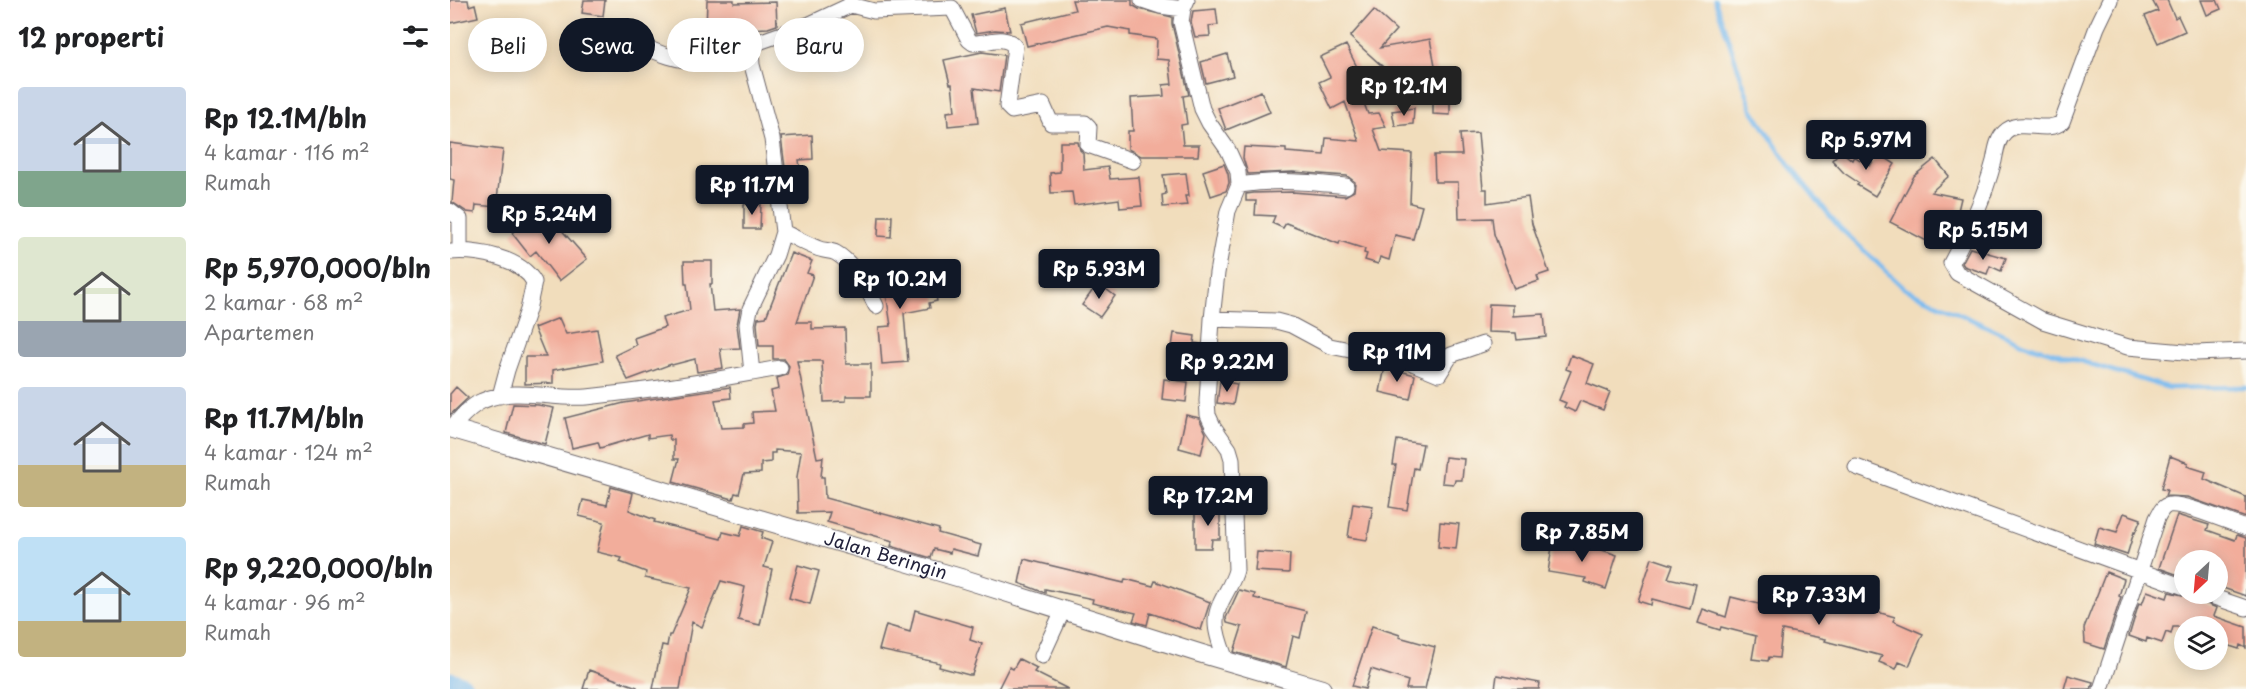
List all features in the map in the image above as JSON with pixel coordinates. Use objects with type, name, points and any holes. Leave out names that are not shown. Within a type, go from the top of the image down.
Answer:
[{"type":"street","points":[[1142,0],[1160,6],[1185,4],[1181,22],[1202,109],[1235,161],[1238,172],[1239,185],[1228,211],[1217,273],[1212,319],[1208,415],[1229,449],[1232,459],[1236,570],[1233,582],[1219,607],[1215,626],[1226,660]]},
{"type":"street","points":[[2110,0],[2097,27],[2062,122],[2054,126],[2010,128],[1999,140],[1982,204],[1951,263],[1953,269],[1977,285],[2043,321],[2128,347],[2196,353],[2246,351]]},
{"type":"street","points":[[762,41],[810,24],[851,2],[874,11],[952,8],[972,43],[1005,39],[1012,42],[1015,47],[1006,106],[1008,109],[1012,111],[1043,105],[1051,123],[1085,123],[1089,128],[1088,145],[1133,160]]},
{"type":"street","points":[[752,373],[747,324],[750,309],[776,255],[783,232],[772,139],[754,72]]},
{"type":"street","points":[[1239,185],[1263,181],[1293,181],[1346,186]]},
{"type":"street","points":[[450,211],[460,219],[455,251],[492,256],[510,262],[523,268],[534,282],[528,310],[500,396]]},
{"type":"street","points":[[783,232],[820,250],[834,252],[843,258],[854,270],[876,306]]},
{"type":"street","points":[[1212,319],[1284,323],[1330,346],[1410,362],[1439,374],[1451,355],[1483,344]]},
{"type":"street","points":[[450,428],[481,401],[500,396],[522,394],[585,397],[704,382],[780,368]]},
{"type":"street","name":"Jalan Beringin","points":[[450,428],[964,579],[1322,689]]},
{"type":"street","points":[[1857,467],[2174,584]]},
{"type":"street","points":[[2101,689],[2157,518],[2163,507],[2169,504],[2187,507],[2246,528]]},
{"type":"street","points":[[2228,602],[2246,608]]},
{"type":"street","points":[[1042,657],[1063,610]]},
{"type":"building","points":[[450,0],[468,0],[469,6],[475,4],[478,17],[450,23]]},
{"type":"building","points":[[584,0],[605,0],[603,16],[582,13]]},
{"type":"building","points":[[707,0],[734,0],[734,3],[776,2],[777,18],[774,18],[774,26],[768,28],[762,28],[762,18],[706,18]]},
{"type":"building","points":[[1072,0],[1132,0],[1132,5],[1139,9],[1172,17],[1189,95],[1183,96],[1187,124],[1181,125],[1183,145],[1199,145],[1198,156],[1141,156],[1128,149],[1128,131],[1133,131],[1131,98],[1164,96],[1163,85],[1172,84],[1169,60],[1156,59],[1157,39],[1130,35],[1130,31],[1108,27],[1027,46],[1021,23],[1075,10]]},
{"type":"building","points":[[2152,0],[2167,0],[2175,18],[2178,16],[2185,31],[2158,43],[2145,16],[2158,11]]},
{"type":"building","points":[[2201,0],[2217,0],[2221,9],[2207,15]]},
{"type":"building","points":[[1005,8],[1010,31],[995,30],[976,33],[971,15]]},
{"type":"building","points":[[1216,9],[1218,25],[1209,26],[1210,36],[1195,37],[1191,22],[1193,11]]},
{"type":"building","points":[[1374,10],[1396,30],[1380,48],[1430,39],[1438,81],[1410,80],[1387,84],[1383,67],[1350,37]]},
{"type":"building","points":[[1346,45],[1369,91],[1361,95],[1368,114],[1379,113],[1386,127],[1373,129],[1381,151],[1412,153],[1410,203],[1422,206],[1413,239],[1395,235],[1389,260],[1380,257],[1378,264],[1365,260],[1367,254],[1364,253],[1365,249],[1340,241],[1339,244],[1286,223],[1283,228],[1272,223],[1275,216],[1255,215],[1256,201],[1246,201],[1246,194],[1254,193],[1292,192],[1345,196],[1354,191],[1355,182],[1347,176],[1293,172],[1248,174],[1243,158],[1244,147],[1286,149],[1286,152],[1324,155],[1326,138],[1359,141],[1345,102],[1332,109],[1319,82],[1330,77],[1320,57]]},
{"type":"building","points":[[982,52],[1004,55],[999,92],[974,88],[978,123],[948,126],[947,112],[955,111],[952,84],[950,84],[944,60]]},
{"type":"building","points":[[1227,54],[1233,76],[1206,83],[1201,62]]},
{"type":"building","points":[[1261,91],[1270,112],[1226,130],[1218,108]]},
{"type":"building","points":[[1433,91],[1450,91],[1450,115],[1433,114]]},
{"type":"building","points":[[1414,108],[1413,124],[1395,126],[1392,111]]},
{"type":"building","points":[[1478,133],[1483,189],[1487,189],[1487,203],[1528,197],[1532,224],[1549,272],[1537,276],[1539,281],[1514,289],[1494,234],[1492,218],[1459,219],[1458,182],[1435,182],[1434,155],[1462,155],[1460,134]]},
{"type":"building","points":[[812,135],[813,159],[799,160],[804,196],[789,198],[781,137]]},
{"type":"building","points":[[1060,142],[1078,142],[1083,153],[1084,170],[1108,167],[1110,179],[1139,177],[1142,206],[1120,208],[1119,199],[1074,205],[1072,192],[1051,193],[1050,173],[1060,172]]},
{"type":"building","points":[[450,143],[503,150],[496,207],[476,205],[475,213],[467,212],[452,202],[454,180],[450,179]]},
{"type":"building","points":[[1841,151],[1852,160],[1854,156],[1870,166],[1878,153],[1895,164],[1875,196],[1857,185],[1859,183],[1844,173],[1832,160]]},
{"type":"building","points":[[1935,159],[1949,176],[1931,192],[1961,198],[1957,215],[1954,215],[1938,247],[1890,222],[1914,176]]},
{"type":"building","points":[[1224,164],[1229,183],[1226,191],[1211,196],[1203,171]]},
{"type":"building","points":[[1186,173],[1189,196],[1185,196],[1187,205],[1163,207],[1162,195],[1166,194],[1163,175]]},
{"type":"building","points":[[744,204],[761,204],[760,229],[744,229]]},
{"type":"building","points":[[529,216],[551,218],[587,259],[559,281],[536,251],[530,256],[512,233]]},
{"type":"building","points":[[879,216],[892,216],[891,237],[878,236]]},
{"type":"building","points":[[1970,248],[2006,258],[2001,271],[1990,266],[1987,274],[1964,266],[1962,263]]},
{"type":"building","points":[[791,253],[812,261],[807,273],[813,275],[797,322],[812,322],[812,329],[845,328],[846,364],[871,364],[871,396],[846,396],[846,401],[824,402],[822,361],[797,361],[817,458],[823,457],[821,477],[824,477],[825,498],[939,529],[938,533],[981,545],[978,556],[951,549],[950,553],[934,549],[931,558],[891,546],[893,541],[827,522],[830,512],[798,513],[797,477],[801,452],[775,450],[775,453],[771,453],[771,462],[761,463],[761,473],[744,474],[739,494],[735,493],[733,499],[673,482],[679,459],[674,459],[674,440],[670,440],[669,435],[648,438],[648,434],[600,448],[598,442],[572,448],[565,418],[624,403],[730,387],[731,398],[715,400],[721,428],[744,427],[744,424],[753,423],[752,412],[775,411],[771,391],[779,389],[777,378],[787,375],[789,366],[784,359],[773,359],[773,346],[759,346],[757,324],[758,318],[766,317]]},
{"type":"building","points":[[684,261],[712,261],[712,284],[710,284],[713,311],[740,309],[737,325],[740,348],[720,349],[723,368],[697,372],[695,359],[671,364],[628,380],[615,355],[636,345],[634,338],[665,327],[662,318],[690,310],[687,284],[685,284]]},
{"type":"building","points":[[902,263],[906,287],[933,281],[937,301],[929,303],[930,308],[904,313],[908,362],[882,364],[879,327],[891,326],[886,293],[882,294],[878,267]]},
{"type":"building","points":[[1098,283],[1115,296],[1100,317],[1082,305]]},
{"type":"building","points":[[1489,304],[1513,305],[1513,316],[1544,314],[1546,337],[1517,340],[1516,333],[1488,332]]},
{"type":"building","points":[[559,318],[566,334],[597,329],[603,361],[553,370],[553,383],[525,384],[525,357],[546,357],[534,328]]},
{"type":"building","points":[[1174,333],[1195,336],[1194,343],[1201,344],[1200,358],[1171,354]]},
{"type":"building","points":[[1571,355],[1594,364],[1587,383],[1610,392],[1603,410],[1580,401],[1575,412],[1564,407],[1566,403],[1559,400],[1571,371],[1566,369]]},
{"type":"building","points":[[1385,367],[1415,375],[1410,399],[1380,392]]},
{"type":"building","points":[[1164,379],[1188,382],[1186,402],[1162,399]]},
{"type":"building","points":[[1220,381],[1237,384],[1233,405],[1217,403]]},
{"type":"building","points":[[456,387],[468,398],[450,415],[450,394]]},
{"type":"building","points":[[513,404],[554,408],[545,444],[506,433]]},
{"type":"building","points":[[1186,415],[1199,418],[1206,433],[1201,454],[1179,448]]},
{"type":"building","points":[[1397,440],[1423,444],[1418,469],[1414,468],[1407,510],[1389,507],[1396,465],[1393,465]]},
{"type":"building","points":[[2170,456],[2188,463],[2187,466],[2206,472],[2204,479],[2246,497],[2246,518],[2187,497],[2165,496],[2167,490],[2161,489]]},
{"type":"building","points":[[1445,457],[1464,459],[1462,480],[1455,480],[1454,484],[1442,483]]},
{"type":"building","points":[[611,487],[633,493],[629,510],[655,520],[654,522],[721,539],[723,532],[740,536],[743,526],[763,532],[761,538],[772,542],[764,567],[772,569],[760,625],[738,620],[745,587],[721,581],[702,627],[692,622],[680,689],[653,689],[662,645],[667,646],[669,635],[671,635],[691,588],[645,578],[646,572],[620,562],[622,558],[597,552],[604,522],[579,516],[583,500],[607,505]]},
{"type":"building","points":[[1217,500],[1224,501],[1224,515],[1220,515],[1220,539],[1212,539],[1211,548],[1195,548],[1195,513],[1217,513]]},
{"type":"building","points":[[1353,503],[1373,506],[1367,540],[1348,537]]},
{"type":"building","points":[[2124,513],[2141,519],[2134,532],[2127,555],[2094,544],[2099,527],[2117,532]]},
{"type":"building","points":[[2177,515],[2209,525],[2207,530],[2235,540],[2237,535],[2246,538],[2246,596],[2228,590],[2228,550],[2174,550],[2174,573],[2159,568]]},
{"type":"building","points":[[1440,522],[1459,524],[1456,549],[1438,547]]},
{"type":"building","points":[[1553,541],[1599,549],[1617,555],[1606,589],[1585,582],[1586,578],[1548,572]]},
{"type":"building","points":[[1257,552],[1290,554],[1289,573],[1255,571]]},
{"type":"building","points":[[1652,558],[1673,565],[1668,578],[1696,584],[1690,609],[1652,599],[1651,605],[1638,601]]},
{"type":"building","points":[[1024,559],[1124,583],[1125,579],[1153,586],[1155,581],[1210,602],[1201,630],[1150,613],[1147,625],[1133,621],[1136,613],[1092,603],[1093,599],[1045,589],[1045,593],[1019,583]]},
{"type":"building","points":[[798,565],[819,571],[810,604],[789,598]]},
{"type":"building","points":[[2106,572],[2124,579],[2119,596],[2121,597],[2104,649],[2085,643],[2084,628]]},
{"type":"building","points":[[1801,588],[1857,602],[1856,606],[1895,617],[1893,621],[1923,634],[1909,666],[1899,662],[1896,669],[1879,662],[1882,656],[1825,641],[1826,639],[1782,630],[1779,658],[1769,657],[1768,661],[1752,659],[1756,636],[1721,627],[1720,630],[1698,623],[1703,609],[1726,617],[1731,597],[1771,607],[1772,598],[1799,602]]},
{"type":"building","points":[[1239,590],[1255,594],[1254,598],[1306,611],[1300,638],[1293,636],[1286,667],[1234,652],[1242,627],[1227,623],[1226,618]]},
{"type":"building","points":[[2147,591],[2167,598],[2169,592],[2174,593],[2174,604],[2207,604],[2217,608],[2214,616],[2174,616],[2174,627],[2171,634],[2166,632],[2162,643],[2147,638],[2146,642],[2129,636],[2139,603],[2142,604]]},
{"type":"building","points":[[915,610],[973,627],[970,640],[982,644],[972,675],[939,667],[940,663],[879,650],[886,625],[910,632]]},
{"type":"building","points":[[2228,621],[2246,627],[2246,648],[2240,645],[2239,649],[2228,646]]},
{"type":"building","points":[[1372,626],[1400,635],[1399,637],[1435,647],[1425,689],[1406,689],[1408,681],[1371,669],[1365,689],[1352,686]]},
{"type":"building","points":[[1019,659],[1037,668],[1034,672],[1068,689],[998,689],[1009,667],[1013,669]]},
{"type":"building","points":[[589,670],[637,687],[636,689],[583,689]]},
{"type":"building","points":[[1497,675],[1540,683],[1539,689],[1495,689]]},
{"type":"building","points":[[2068,675],[2093,682],[2091,689],[2064,689]]},
{"type":"waterway","points":[[1715,0],[1752,109],[1788,164],[1839,227],[1905,289],[2025,344],[2169,388],[2246,387]]},
{"type":"waterway","points":[[450,685],[460,689]]}]
